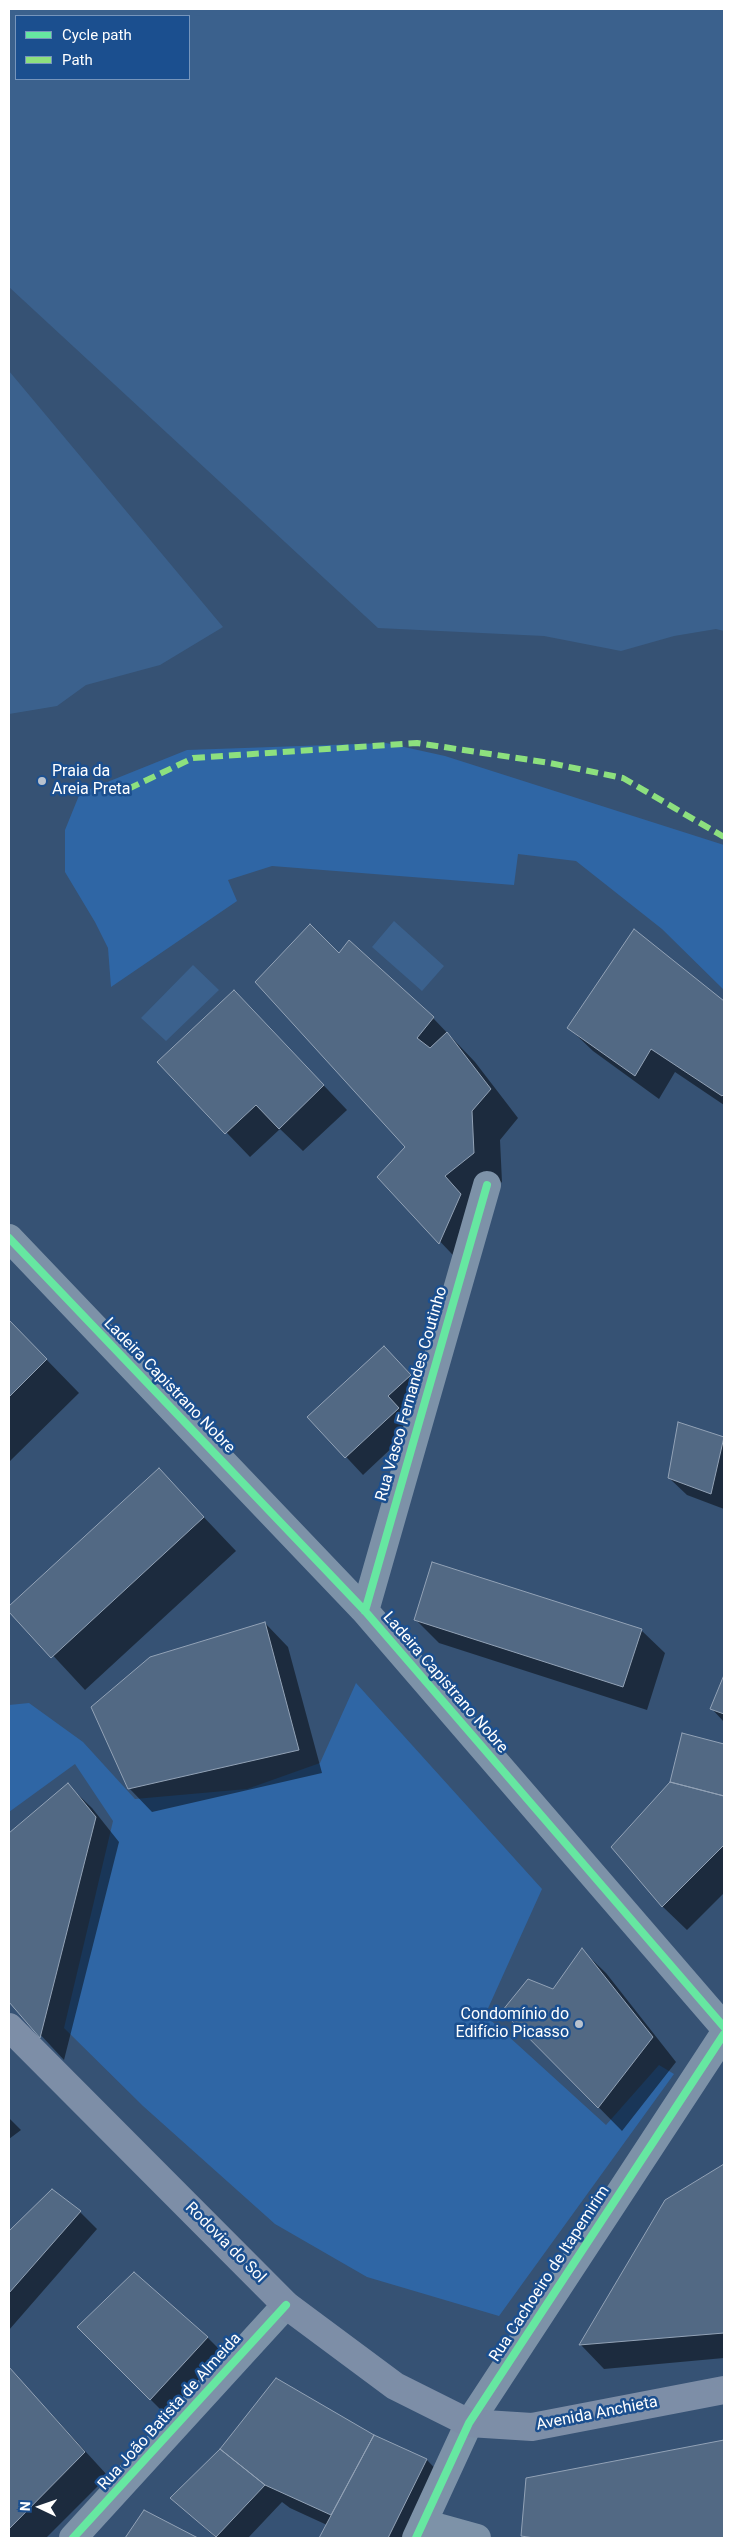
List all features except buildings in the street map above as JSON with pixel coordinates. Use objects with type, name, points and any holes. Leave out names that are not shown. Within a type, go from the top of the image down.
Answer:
[{"type":"main road","name":"Rodovia do Sol","points":[[9,2027],[286,2305],[395,2386],[469,2423]]},
{"type":"main road","name":"Avenida Anchieta","points":[[469,2423],[532,2427],[724,2390]]},
{"type":"street","name":"Rua Vasco Fernandes Coutinho","points":[[365,1611],[487,1185]]},
{"type":"street","name":"Ladeira Capistrano Nobre","points":[[9,1238],[365,1611],[724,2027]]},
{"type":"street","name":"Rua Cachoeiro de Itapemirim","points":[[420,2531],[469,2423],[724,2034]]},
{"type":"street","name":"Rua João Batista de Almeida","points":[[74,2538],[286,2305]]},
{"type":"street","points":[[420,2531],[477,2538]]},
{"type":"shaded area","points":[[9,9],[724,9],[724,631],[716,629],[674,636],[621,651],[544,636],[378,628],[9,287]]},
{"type":"shaded area","points":[[9,371],[223,627],[160,665],[86,685],[57,706],[9,714]]},
{"type":"shaded area","points":[[386,743],[445,756],[724,845],[724,990],[662,929],[576,861],[518,854],[514,885],[272,866],[228,880],[237,901],[111,987],[108,948],[65,872],[65,830],[80,793],[187,750]]},
{"type":"shaded area","points":[[394,921],[444,966],[422,991],[372,947]]},
{"type":"shaded area","points":[[193,965],[219,990],[166,1041],[141,1018]]},
{"type":"shaded area","points":[[356,1683],[542,1889],[485,2015],[606,2125],[659,2065],[674,2074],[499,2316],[367,2277],[275,2224],[143,2106],[64,2028],[113,1821],[75,1764],[9,1812],[9,1705],[29,1703],[83,1742],[135,1799],[247,1789],[320,1763]]},
{"type":"marked path","points":[[128,789],[193,758],[417,743],[550,763],[623,778],[724,837]]},
{"type":"cycle path","points":[[365,1611],[487,1185]]},
{"type":"cycle path","points":[[9,1238],[365,1611],[724,2027]]},
{"type":"cycle path","points":[[416,2538],[469,2423],[724,2034]]},
{"type":"cycle path","points":[[73,2538],[286,2305]]},
{"type":"place","name":"Praia da Areia Preta","points":[[42,781]]},
{"type":"place","name":"Condomínio do Edifício Picasso","points":[[579,2024]]}]
